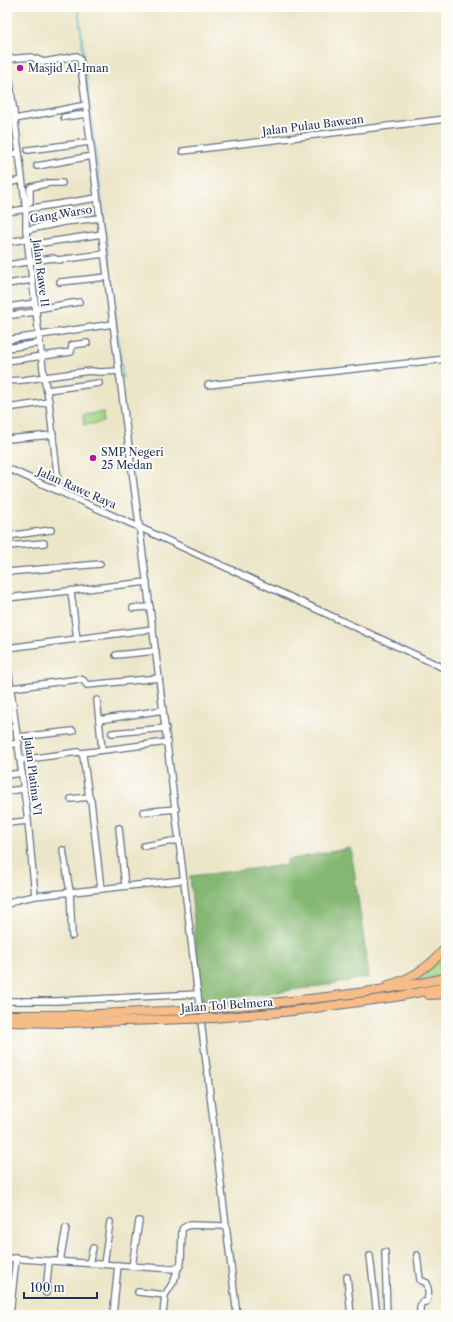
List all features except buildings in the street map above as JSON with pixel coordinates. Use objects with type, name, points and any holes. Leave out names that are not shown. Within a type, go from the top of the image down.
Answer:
[{"type":"highway","points":[[358,992],[397,983],[413,976],[426,967],[446,947]]},
{"type":"highway","name":"Jalan Tol Belmera","points":[[7,1015],[92,1015],[187,1010],[291,1002],[358,992],[399,988],[446,978]]},
{"type":"highway","name":"Jalan Tol Belmera","points":[[7,1022],[62,1023],[214,1018],[293,1011],[395,997],[446,987]]},
{"type":"highway","points":[[395,997],[446,994]]},
{"type":"street","points":[[7,58],[31,57],[44,62],[77,56],[79,57],[118,371],[144,529],[147,582],[180,840],[203,1043],[237,1315]]},
{"type":"street","name":"Jalan Rawe II","points":[[7,58],[10,95],[14,109],[26,207],[27,242],[44,377],[49,402],[59,491]]},
{"type":"street","points":[[15,119],[86,105]]},
{"type":"street","points":[[7,109],[14,109]]},
{"type":"street","points":[[64,117],[87,114]]},
{"type":"street","name":"Jalan Pulau Bawean","points":[[183,151],[446,119]]},
{"type":"street","points":[[28,150],[90,142]]},
{"type":"street","points":[[7,155],[19,153]]},
{"type":"street","points":[[37,166],[92,156]]},
{"type":"street","points":[[7,183],[22,180]]},
{"type":"street","points":[[26,207],[30,202],[31,187],[62,182]]},
{"type":"street","points":[[7,212],[26,207],[97,198]]},
{"type":"street","name":"Gang Warso","points":[[26,230],[64,222],[100,218]]},
{"type":"street","points":[[7,242],[27,242],[102,234]]},
{"type":"street","points":[[7,265],[53,258],[58,260],[104,254]]},
{"type":"street","points":[[60,282],[107,277]]},
{"type":"street","points":[[7,284],[32,280]]},
{"type":"street","points":[[36,308],[8,307],[10,314],[12,315],[36,308],[79,302]]},
{"type":"street","points":[[7,340],[113,324]]},
{"type":"street","points":[[7,348],[40,343]]},
{"type":"street","points":[[7,361],[71,352],[72,345],[87,343]]},
{"type":"street","points":[[208,384],[446,359]]},
{"type":"street","points":[[7,380],[23,380],[90,371],[118,371]]},
{"type":"street","points":[[47,390],[98,383]]},
{"type":"street","points":[[7,408],[49,402]]},
{"type":"street","points":[[7,439],[53,435]]},
{"type":"street","name":"Jalan Rawe Raya","points":[[7,468],[144,529],[446,669]]},
{"type":"street","points":[[7,536],[51,530]]},
{"type":"street","points":[[7,546],[44,543]]},
{"type":"street","points":[[7,572],[100,564]]},
{"type":"street","points":[[7,598],[72,592],[147,582]]},
{"type":"street","points":[[72,592],[77,639]]},
{"type":"street","points":[[133,608],[150,607]]},
{"type":"street","points":[[7,648],[153,629]]},
{"type":"street","points":[[116,655],[156,651]]},
{"type":"street","name":"Jalan Platina VI","points":[[7,658],[8,680],[11,688],[21,760],[35,896]]},
{"type":"street","points":[[11,688],[80,680],[83,680],[87,685],[160,678]]},
{"type":"street","points":[[97,700],[102,750]]},
{"type":"street","points":[[7,704],[13,701]]},
{"type":"street","points":[[99,720],[163,710]]},
{"type":"street","points":[[112,733],[166,728]]},
{"type":"street","points":[[7,745],[18,740],[73,731]]},
{"type":"street","points":[[21,760],[167,742]]},
{"type":"street","points":[[81,753],[83,756],[89,797],[92,801],[101,889]]},
{"type":"street","points":[[7,775],[22,773]]},
{"type":"street","points":[[7,791],[24,789]]},
{"type":"street","points":[[70,799],[89,797]]},
{"type":"street","points":[[143,812],[176,808]]},
{"type":"street","points":[[7,823],[28,821]]},
{"type":"street","points":[[119,828],[125,886]]},
{"type":"street","points":[[144,846],[180,840]]},
{"type":"street","points":[[63,850],[70,892],[72,936]]},
{"type":"street","points":[[7,905],[16,900],[35,896],[184,880]]},
{"type":"street","points":[[7,1001],[55,1001],[198,994]]},
{"type":"street","points":[[132,1266],[139,1221]]},
{"type":"street","points":[[104,1264],[110,1222]]},
{"type":"street","points":[[163,1315],[165,1295],[174,1281],[181,1262],[182,1230],[189,1226],[226,1226]]},
{"type":"street","points":[[60,1261],[66,1228]]},
{"type":"street","points":[[89,1263],[93,1248]]},
{"type":"street","points":[[385,1252],[387,1315]]},
{"type":"street","points":[[417,1255],[420,1280],[427,1283],[428,1290],[428,1298],[426,1302],[422,1302],[421,1304],[420,1315]]},
{"type":"street","points":[[370,1256],[377,1315]]},
{"type":"street","points":[[7,1258],[174,1269],[178,1268]]},
{"type":"street","points":[[10,1315],[16,1258]]},
{"type":"street","points":[[46,1293],[49,1261]]},
{"type":"street","points":[[113,1315],[118,1265]]},
{"type":"street","points":[[347,1277],[351,1315]]},
{"type":"street","points":[[138,1292],[165,1295]]},
{"type":"green space","points":[[103,412],[104,422],[84,425],[83,415]]},
{"type":"green space","points":[[351,848],[369,977],[315,987],[201,1002],[190,876],[287,865],[287,860]]},
{"type":"green space","points":[[446,951],[446,975],[410,981]]},
{"type":"waterway","points":[[78,7],[123,378]]},
{"type":"place","name":"Masjid Al-Iman","points":[[20,68]]},
{"type":"place","name":"SMP Negeri 25 Medan","points":[[93,458]]}]
